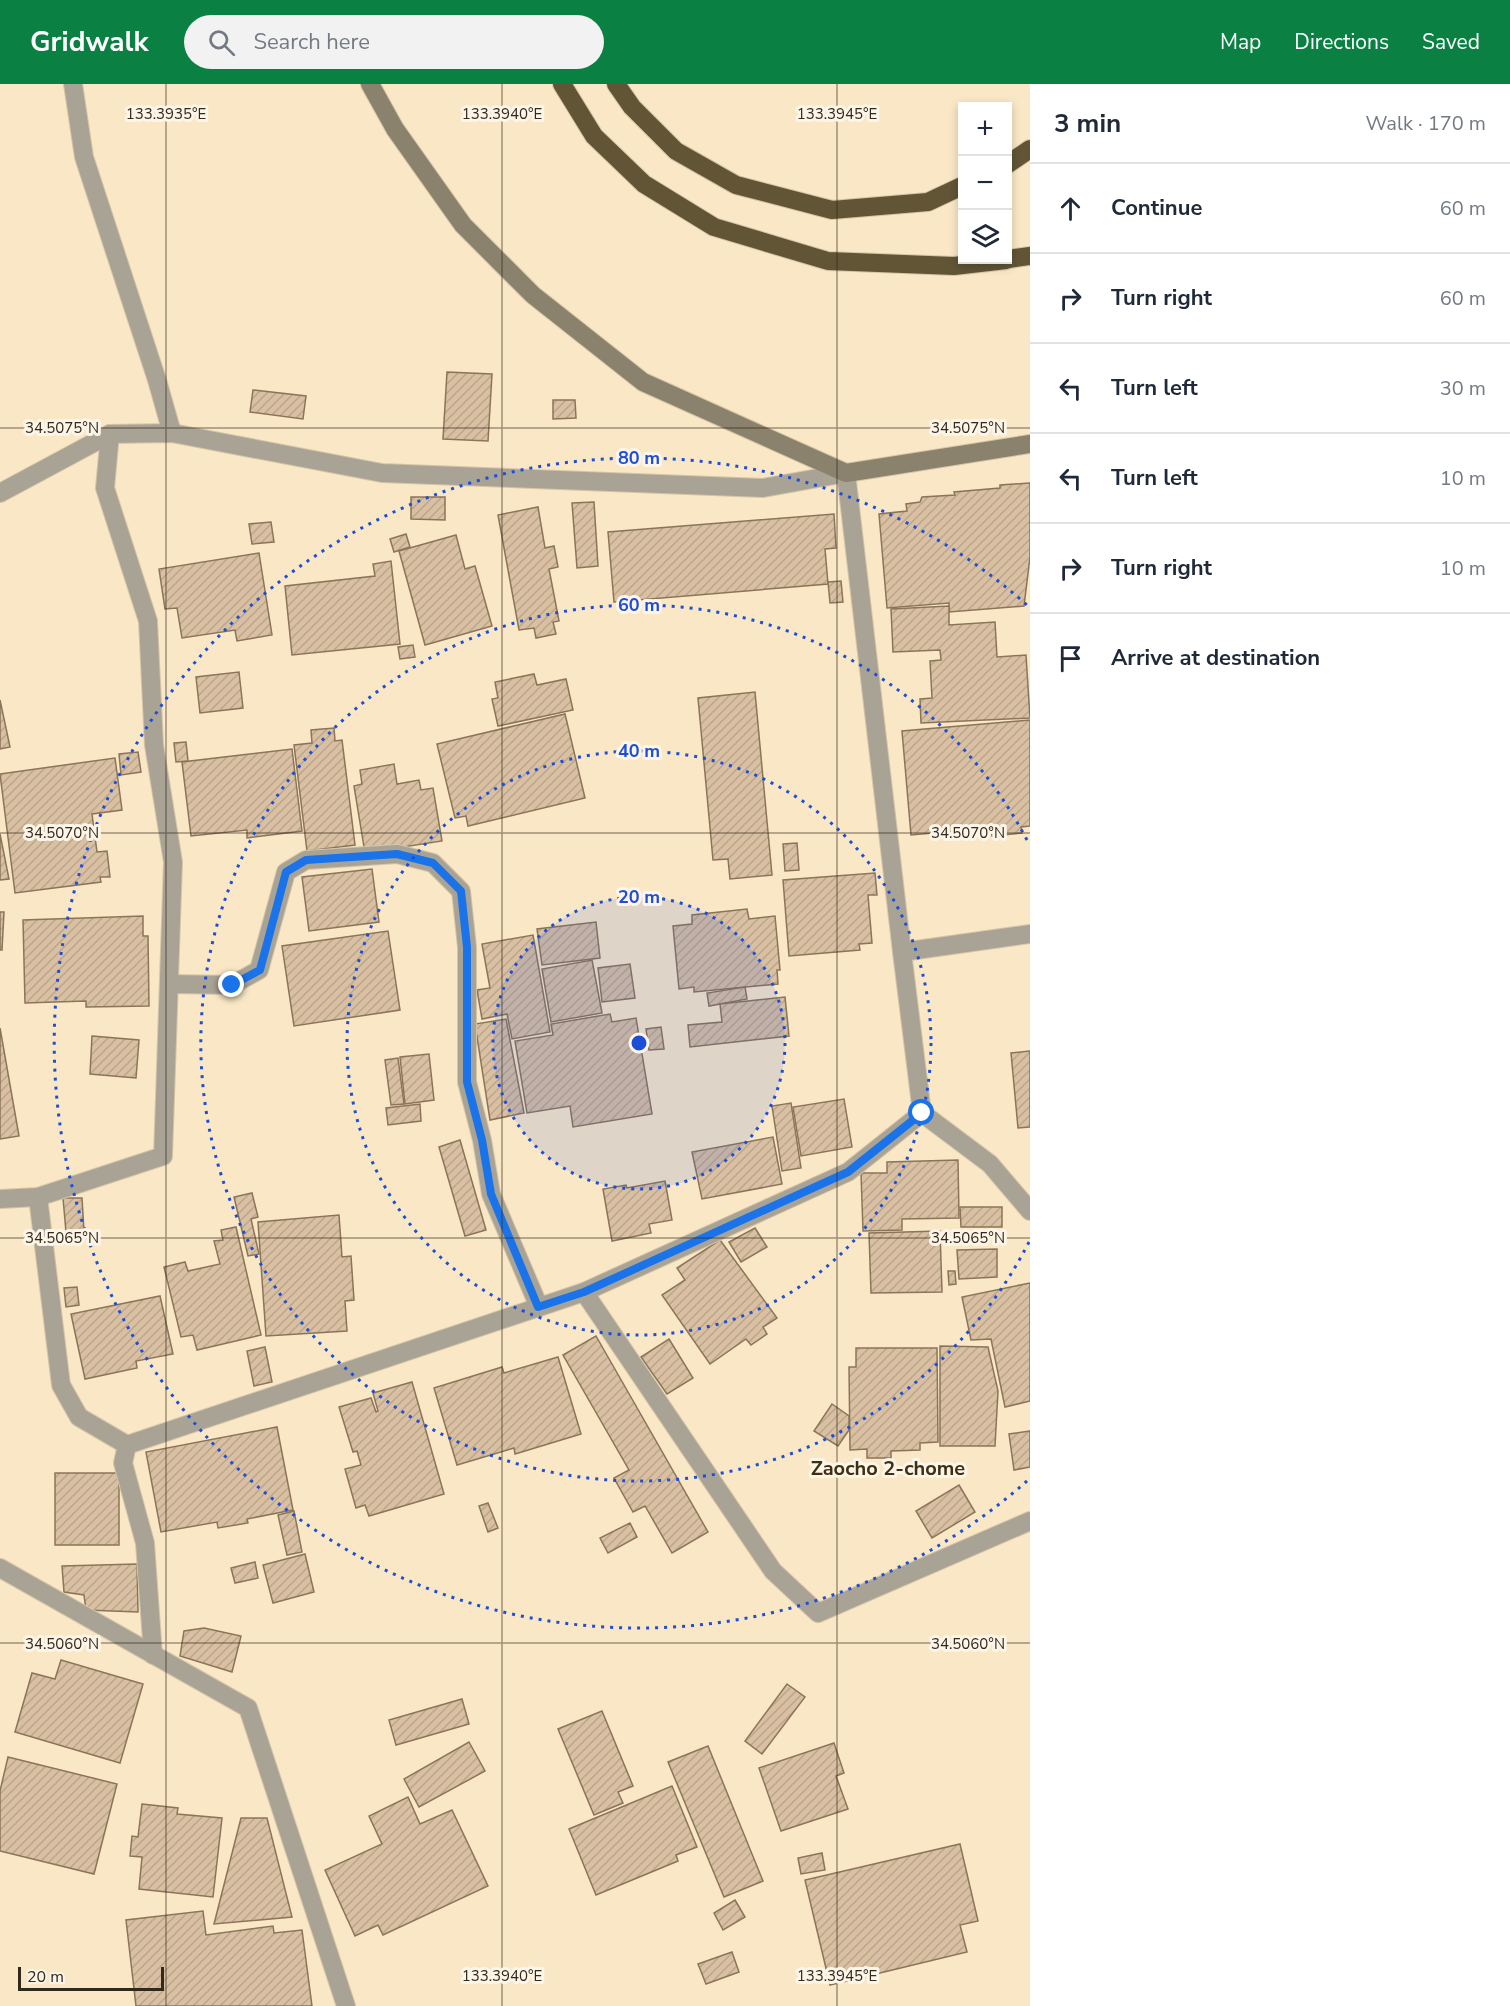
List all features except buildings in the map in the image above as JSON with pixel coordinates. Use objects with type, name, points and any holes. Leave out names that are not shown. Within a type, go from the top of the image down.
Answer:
[{"type":"highway","points":[[562,84],[594,136],[644,184],[714,227],[828,261],[954,266],[969,264]]},
{"type":"highway","points":[[616,84],[632,107],[676,151],[736,185],[832,210],[928,201],[958,188]]},
{"type":"highway","points":[[1012,161],[1030,150]]},
{"type":"highway","points":[[1012,258],[1030,256]]},
{"type":"street","points":[[73,84],[84,157],[157,380],[172,433]]},
{"type":"street","points":[[370,84],[395,129],[463,225],[532,295],[643,382],[846,473]]},
{"type":"street","points":[[0,494],[110,434],[172,433],[382,473],[763,488],[1030,444]]},
{"type":"street","points":[[0,1199],[38,1197],[164,1156],[173,862],[154,745],[148,621],[105,488],[110,434]]},
{"type":"street","points":[[846,473],[922,1113],[990,1164],[1030,1211]]},
{"type":"street","points":[[169,984],[232,985],[260,970],[286,872],[306,860],[397,854],[433,863],[461,891],[467,947],[467,1082],[482,1140],[491,1194],[538,1307]]},
{"type":"street","points":[[902,952],[1030,934]]},
{"type":"street","points":[[38,1197],[61,1385],[79,1417],[127,1445],[584,1292],[848,1172],[922,1113]]},
{"type":"street","points":[[584,1292],[773,1571],[818,1613],[1030,1521]]},
{"type":"street","points":[[127,1445],[123,1464],[145,1543],[153,1655]]},
{"type":"street","points":[[0,1568],[248,1708],[346,2006]]},
{"type":"district","name":"Zaocho 2-chome","points":[[888,1468]]},
{"type":"route","points":[[232,985],[260,970],[286,872],[306,860],[397,854],[433,863],[461,891],[467,947],[467,1082],[482,1140],[491,1194],[538,1307],[584,1292],[848,1172],[922,1113]]}]
